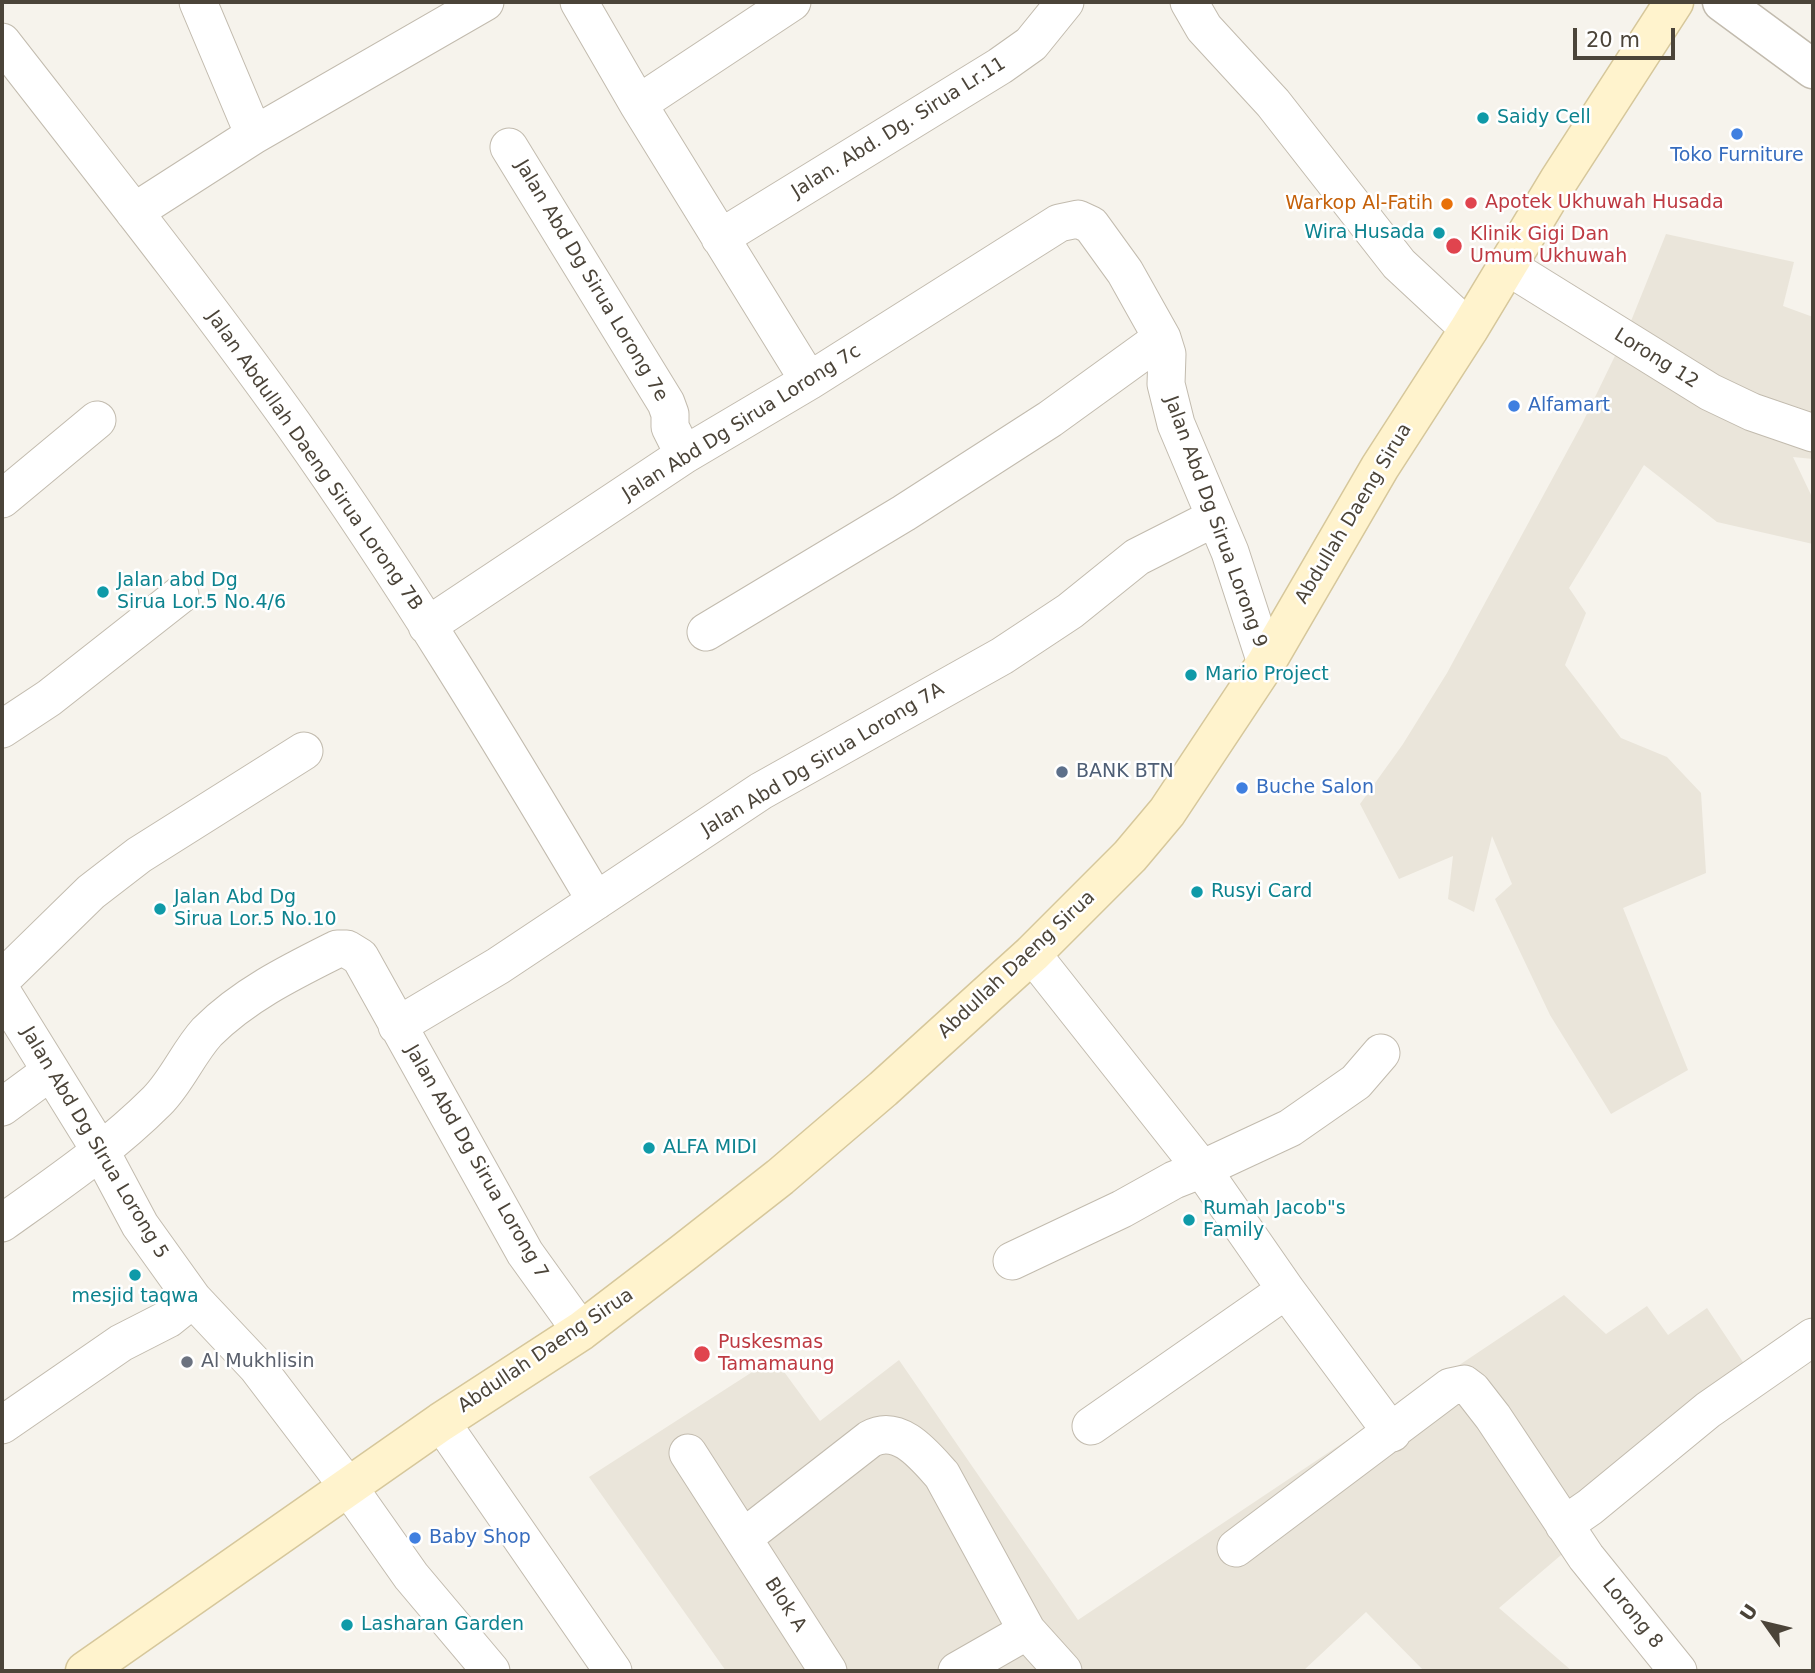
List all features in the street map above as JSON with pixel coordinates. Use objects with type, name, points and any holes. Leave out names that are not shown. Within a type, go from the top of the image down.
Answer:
[{"type":"main road","name":"Abdullah Daeng Sirua","points":[[85,1671],[441,1422],[581,1331],[780,1177],[883,1089],[1032,954],[1130,856],[1167,812],[1266,663],[1380,467],[1674,2]]},
{"type":"street","points":[[198,2],[254,135]]},
{"type":"street","points":[[134,212],[254,135],[485,2]]},
{"type":"street","points":[[579,2],[638,104],[809,382]]},
{"type":"street","points":[[638,104],[792,2]]},
{"type":"street","name":"Jalan. Abd. Dg. Sirua Lr.11","points":[[720,238],[1010,59],[1031,44],[1065,2]]},
{"type":"street","points":[[1722,2],[1813,69]]},
{"type":"street","points":[[1758,2],[1813,42]]},
{"type":"street","points":[[1196,15],[1273,103],[1399,264],[1469,329]]},
{"type":"street","name":"Jalan Abdullah Daeng Sirua Lorong 7B","points":[[2,42],[216,319],[294,426],[511,757],[596,901]]},
{"type":"street","name":"Jalan Abd Dg Sirua Lorong 7e","points":[[509,146],[666,403],[670,426],[684,456]]},
{"type":"street","name":"Jalan Abd Dg Sirua Lorong 9","points":[[1059,223],[1078,219],[1091,225],[1125,272],[1162,338],[1167,354],[1166,384],[1176,424],[1230,552],[1266,663]]},
{"type":"street","name":"Jalan Abd Dg Sirua Lorong 7c","points":[[427,626],[684,456],[809,382],[1059,223]]},
{"type":"street","name":"Lorong 12","points":[[1507,266],[1710,392],[1752,412],[1813,433]]},
{"type":"street","points":[[706,632],[904,513],[1050,419],[1162,338]]},
{"type":"street","points":[[2,499],[97,420]]},
{"type":"street","name":"Jalan Abd Dg Sirua Lorong 7A","points":[[397,1026],[498,966],[761,791],[1002,656],[1070,611],[1137,557],[1214,518]]},
{"type":"street","points":[[2,730],[49,698],[180,595]]},
{"type":"street","points":[[2,979],[91,892],[139,855],[304,751]]},
{"type":"street","name":"Jalan Abd Dg Sirua Lorong 7","points":[[101,1152],[159,1099],[206,1034],[230,1012],[273,981],[337,949],[347,949],[359,957],[525,1254],[581,1331]]},
{"type":"street","points":[[1032,954],[1202,1170],[1286,1290],[1392,1433],[1236,1548]]},
{"type":"street","name":"Jalan Abd Dg SIrua Lorong 5","points":[[2,992],[101,1152],[139,1225],[193,1299],[257,1367],[349,1488],[411,1576],[491,1671]]},
{"type":"street","points":[[1012,1261],[1122,1209],[1174,1180],[1202,1170],[1290,1128],[1356,1082],[1381,1053]]},
{"type":"street","points":[[2,1107],[51,1071]]},
{"type":"street","points":[[2,1223],[101,1152]]},
{"type":"street","points":[[1091,1426],[1286,1290]]},
{"type":"street","points":[[2,1425],[121,1343],[168,1319],[193,1299]]},
{"type":"street","points":[[1573,1538],[1590,1507],[1709,1410],[1813,1337]]},
{"type":"street","name":"Lorong 8","points":[[1392,1433],[1450,1387],[1464,1384],[1472,1390],[1493,1417],[1573,1538],[1678,1671]]},
{"type":"street","points":[[441,1422],[613,1671]]},
{"type":"street","points":[[743,1538],[870,1438],[880,1433],[890,1433],[923,1454],[942,1475],[1027,1631],[1063,1671]]},
{"type":"street","name":"Blok A","points":[[688,1453],[828,1671]]},
{"type":"street","points":[[957,1671],[1027,1631]]},
{"type":"shaded area","points":[[1666,234],[1794,262],[1783,306],[1813,317],[1813,459],[1793,457],[1813,499],[1813,544],[1717,522],[1644,465],[1569,588],[1586,613],[1565,665],[1621,738],[1667,757],[1701,793],[1706,873],[1623,908],[1688,1070],[1611,1114],[1550,1015],[1495,899],[1512,884],[1492,836],[1474,912],[1448,899],[1453,856],[1399,879],[1360,804],[1403,744],[1447,673],[1582,424],[1627,331]]},
{"type":"shaded area","points":[[1564,1295],[1606,1334],[1647,1306],[1668,1335],[1707,1308],[1749,1371],[1663,1468],[1499,1608],[1572,1671],[1424,1671],[1366,1612],[1303,1671],[726,1671],[589,1477],[774,1358],[820,1421],[899,1360],[1078,1620]]},
{"type":"place","name":"Saidy Cell","points":[[1483,118]]},
{"type":"place","name":"Toko Furniture","points":[[1737,134]]},
{"type":"place","name":"Apotek Ukhuwah Husada","points":[[1471,203]]},
{"type":"place","name":"Warkop Al-Fatih","points":[[1447,204]]},
{"type":"place","name":"Wira Husada","points":[[1439,233]]},
{"type":"place","name":"Klinik Gigi Dan Umum Ukhuwah","points":[[1454,246]]},
{"type":"place","name":"Alfamart","points":[[1514,406]]},
{"type":"place","name":"Jalan abd Dg Sirua Lor.5 No.4/6","points":[[103,592]]},
{"type":"place","name":"Mario Project","points":[[1191,675]]},
{"type":"place","name":"BANK BTN","points":[[1062,772]]},
{"type":"place","name":"Buche Salon","points":[[1242,788]]},
{"type":"place","name":"Rusyi Card","points":[[1197,892]]},
{"type":"place","name":"Jalan Abd Dg Sirua Lor.5 No.10","points":[[160,909]]},
{"type":"place","name":"ALFA MIDI","points":[[649,1148]]},
{"type":"place","name":"Rumah Jacob\"s Family","points":[[1189,1220]]},
{"type":"place","name":"mesjid taqwa","points":[[135,1275]]},
{"type":"place","name":"Puskesmas Tamamaung","points":[[702,1354]]},
{"type":"place","name":"Al Mukhlisin","points":[[187,1362]]},
{"type":"place","name":"Baby Shop","points":[[415,1538]]},
{"type":"place","name":"Lasharan Garden","points":[[347,1625]]}]
